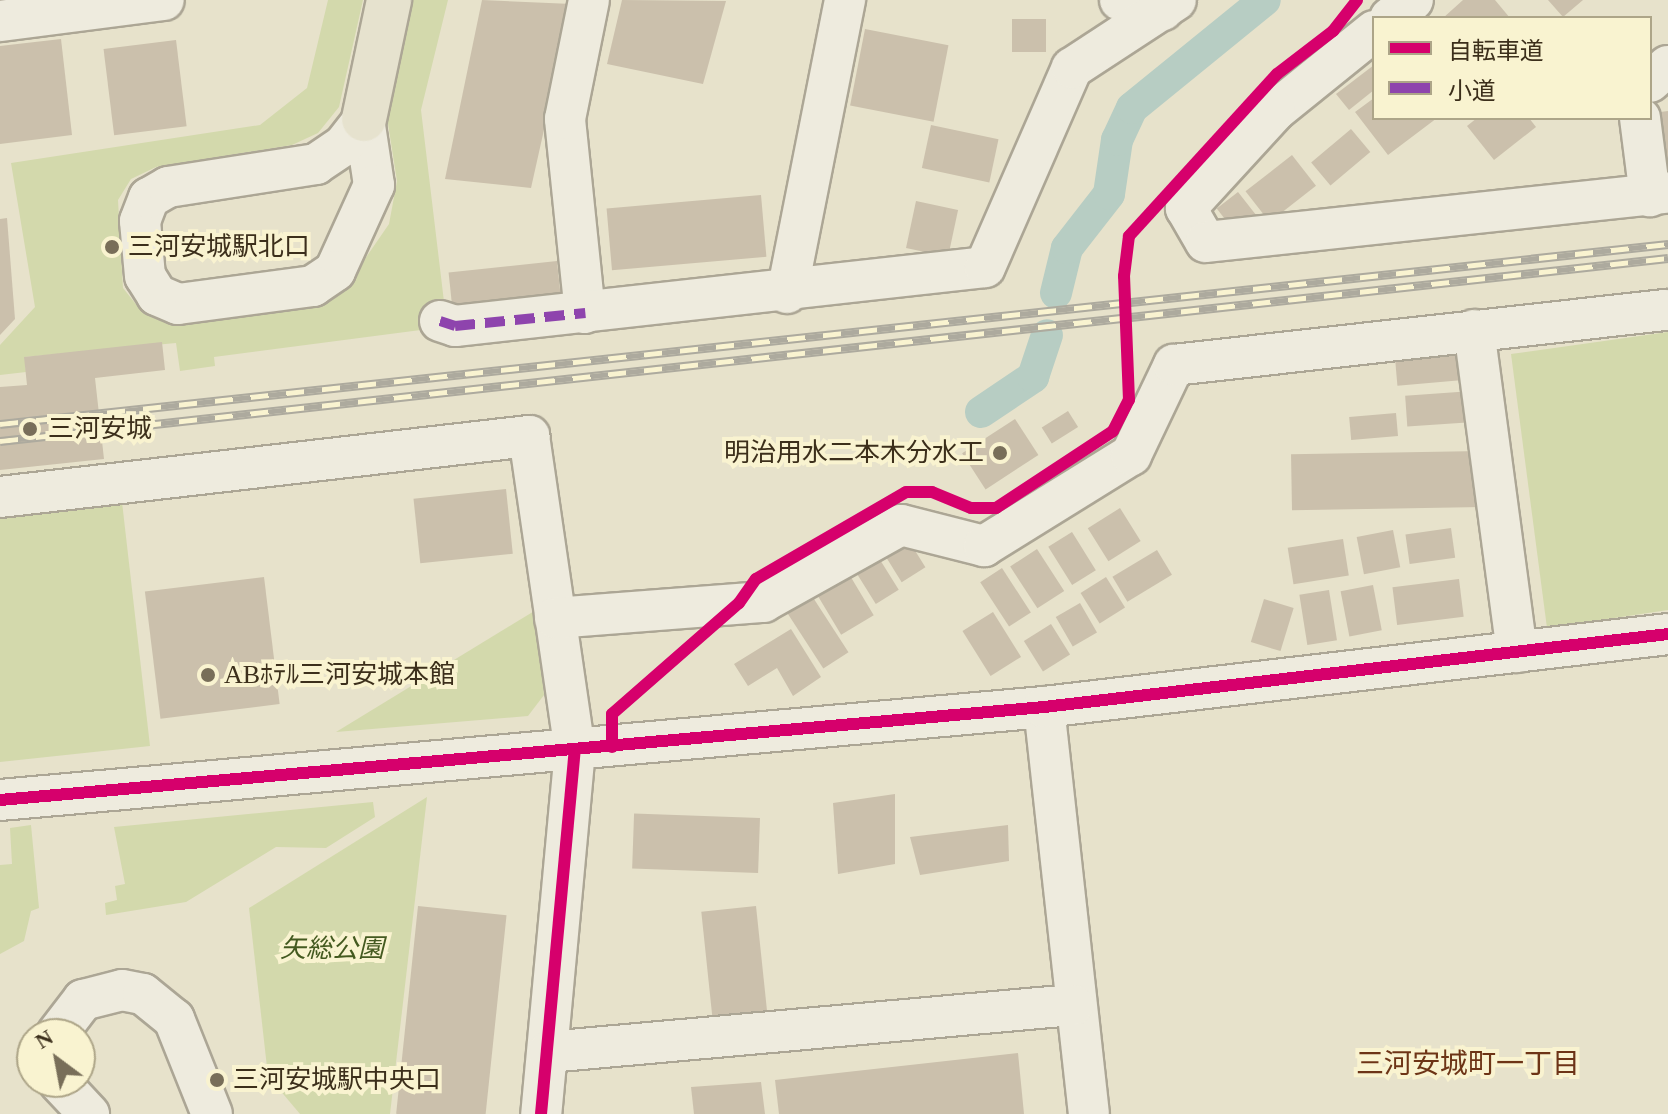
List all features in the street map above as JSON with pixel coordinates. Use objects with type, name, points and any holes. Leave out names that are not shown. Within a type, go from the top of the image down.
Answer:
[{"type":"main road","points":[[364,119],[389,0]]},
{"type":"street","points":[[0,21],[164,0]]},
{"type":"street","points":[[585,313],[565,119],[589,0]]},
{"type":"street","points":[[787,293],[845,0]]},
{"type":"street","points":[[1120,0],[1170,5]]},
{"type":"street","points":[[1393,16],[1413,0]]},
{"type":"street","points":[[440,321],[455,326],[787,293],[985,267],[1072,68],[1170,5]]},
{"type":"street","points":[[1372,33],[1275,111],[1186,208],[1206,242],[1659,194],[1640,120]]},
{"type":"street","points":[[1652,80],[1668,66]]},
{"type":"street","points":[[364,119],[374,185],[370,206],[335,271],[313,286],[178,304],[157,295],[145,276],[140,221],[149,198],[168,187],[316,164],[343,146],[364,119]]},
{"type":"street","points":[[555,618],[763,602],[901,525],[984,546],[1131,455],[1174,365],[1668,310]]},
{"type":"street","points":[[1474,330],[1517,652]]},
{"type":"street","points":[[0,497],[529,436],[575,750],[541,1114]]},
{"type":"street","points":[[0,800],[1044,707],[1668,634]]},
{"type":"street","points":[[1044,707],[1073,1005],[1089,1114]]},
{"type":"street","points":[[69,1018],[83,1000],[122,990],[143,994],[174,1019],[212,1114]]},
{"type":"street","points":[[548,1052],[1073,1005]]},
{"type":"street","points":[[74,1098],[89,1114]]},
{"type":"green space","points":[[328,0],[363,0],[339,107],[318,133],[292,145],[156,167],[131,179],[118,200],[123,288],[143,313],[169,321],[347,285],[389,224],[397,181],[386,111],[410,0],[448,0],[421,110],[445,310],[436,328],[214,357],[215,366],[180,371],[176,343],[25,357],[26,372],[0,375],[0,345],[35,307],[11,163],[260,125],[307,88]]},
{"type":"green space","points":[[1668,332],[1668,610],[1547,628],[1511,354]]},
{"type":"green space","points":[[122,502],[150,746],[0,762],[0,516]]},
{"type":"green space","points":[[536,610],[544,695],[528,716],[336,732]]},
{"type":"green space","name":"矢総公園","points":[[427,797],[390,1114],[300,1114],[268,1076],[249,908]]},
{"type":"green space","points":[[373,802],[375,817],[326,848],[276,847],[186,902],[106,915],[105,903],[117,900],[115,886],[125,884],[114,827]]},
{"type":"green space","points":[[31,825],[39,908],[31,911],[24,941],[0,954],[0,865],[12,864],[10,828]]},
{"type":"building","points":[[482,0],[572,4],[531,188],[445,179]]},
{"type":"building","points":[[622,0],[726,1],[703,84],[607,64]]},
{"type":"building","points":[[1463,0],[1495,0],[1508,16],[1445,16]]},
{"type":"building","points":[[1548,0],[1583,0],[1564,16]]},
{"type":"building","points":[[1012,19],[1046,19],[1046,52],[1012,52]]},
{"type":"building","points":[[865,29],[948,45],[934,122],[850,106]]},
{"type":"building","points":[[61,39],[72,135],[0,144],[0,46]]},
{"type":"building","points":[[176,40],[187,126],[114,135],[104,49]]},
{"type":"building","points":[[1372,67],[1372,92],[1349,110],[1336,94]]},
{"type":"building","points":[[1372,99],[1372,120],[1434,120],[1388,155],[1355,112]]},
{"type":"building","points":[[1668,111],[1668,182],[1666,182],[1660,112]]},
{"type":"building","points":[[1474,120],[1531,120],[1536,127],[1494,160],[1467,126]]},
{"type":"building","points":[[931,125],[998,139],[989,182],[922,168]]},
{"type":"building","points":[[1351,129],[1370,152],[1330,185],[1311,162]]},
{"type":"building","points":[[1292,155],[1316,186],[1270,222],[1246,191]]},
{"type":"building","points":[[1238,192],[1256,215],[1235,231],[1217,209]]},
{"type":"building","points":[[761,195],[766,257],[612,270],[607,209]]},
{"type":"building","points":[[916,201],[958,210],[948,257],[906,248]]},
{"type":"building","points":[[7,218],[15,319],[0,335],[0,219]]},
{"type":"building","points":[[557,261],[561,300],[453,311],[449,272]]},
{"type":"building","name":"三河安城","points":[[162,342],[165,370],[95,378],[104,459],[0,470],[0,387],[27,385],[24,357]]},
{"type":"building","points":[[1461,355],[1463,380],[1397,386],[1395,361]]},
{"type":"building","points":[[1472,391],[1474,422],[1407,427],[1405,396]]},
{"type":"building","points":[[1068,411],[1078,427],[1052,444],[1042,427]]},
{"type":"building","points":[[1396,413],[1398,436],[1351,440],[1349,417]]},
{"type":"building","name":"明治用水二本木分水工","points":[[1015,419],[1038,455],[986,489],[962,453]]},
{"type":"building","points":[[1481,451],[1482,507],[1292,510],[1291,454]]},
{"type":"building","points":[[506,489],[513,554],[420,563],[414,499]]},
{"type":"building","points":[[1120,508],[1141,541],[1108,561],[1088,528]]},
{"type":"building","points":[[1451,528],[1455,558],[1410,564],[1405,534]]},
{"type":"building","points":[[1393,530],[1400,567],[1364,574],[1357,537]]},
{"type":"building","points":[[1072,532],[1096,570],[1072,585],[1048,547]]},
{"type":"building","points":[[1343,539],[1349,576],[1293,584],[1288,548]]},
{"type":"building","points":[[909,541],[925,567],[902,582],[885,556]]},
{"type":"building","points":[[1037,549],[1064,591],[1037,608],[1010,566]]},
{"type":"building","points":[[1157,550],[1172,575],[1127,602],[1112,577]]},
{"type":"building","points":[[877,555],[899,590],[876,604],[854,569]]},
{"type":"building","points":[[1002,568],[1031,612],[1009,627],[980,582]]},
{"type":"building","points":[[849,574],[874,615],[841,635],[816,594]]},
{"type":"building","points":[[264,577],[280,704],[160,719],[145,592]]},
{"type":"building","points":[[1106,577],[1125,608],[1100,623],[1081,593]]},
{"type":"building","points":[[1459,579],[1464,617],[1397,625],[1392,587]]},
{"type":"building","points":[[1373,585],[1382,630],[1349,636],[1341,591]]},
{"type":"building","points":[[1329,590],[1337,640],[1307,645],[1299,595]]},
{"type":"building","points":[[812,596],[848,652],[823,669],[787,612]]},
{"type":"building","points":[[1264,599],[1294,608],[1280,651],[1251,642]]},
{"type":"building","points":[[1080,603],[1097,632],[1073,646],[1056,617]]},
{"type":"building","points":[[993,612],[1021,657],[991,676],[962,631]]},
{"type":"building","points":[[1051,624],[1070,655],[1043,671],[1024,641]]},
{"type":"building","points":[[791,629],[821,677],[793,696],[777,668],[748,686],[734,664]]},
{"type":"building","points":[[895,794],[895,864],[838,874],[833,803]]},
{"type":"building","points":[[634,814],[760,818],[758,873],[632,869]]},
{"type":"building","points":[[1008,825],[1009,861],[920,875],[910,837]]},
{"type":"building","points":[[418,906],[507,915],[486,1114],[396,1114]]},
{"type":"building","points":[[756,906],[768,1021],[713,1027],[701,912]]},
{"type":"building","points":[[1018,1053],[1024,1114],[779,1114],[775,1080]]},
{"type":"building","points":[[761,1082],[765,1114],[694,1114],[691,1087]]},
{"type":"waterway","points":[[1056,293],[1067,248],[1109,194],[1117,140],[1132,108],[1265,0]]},
{"type":"waterway","points":[[981,412],[1033,377],[1047,335]]},
{"type":"railway","points":[[0,424],[1668,244]]},
{"type":"railway","points":[[0,441],[1668,258]]},
{"type":"marked path","points":[[440,321],[455,326],[585,313]]},
{"type":"cycle path","points":[[612,747],[612,714],[739,603],[756,579],[906,492],[932,492],[971,508],[996,508],[1113,431],[1129,400],[1124,276],[1129,236],[1277,74],[1333,31],[1357,0]]},
{"type":"cycle path","points":[[0,800],[1044,707],[1668,634]]},
{"type":"cycle path","points":[[541,1114],[575,750]]},
{"type":"place","name":"三河安城駅北口","points":[[112,247]]},
{"type":"place","name":"三河安城","points":[[30,429]]},
{"type":"place","name":"明治用水二本木分水工","points":[[1000,453]]},
{"type":"place","name":"ABﾎﾃﾙ三河安城本館","points":[[208,675]]},
{"type":"place","name":"三河安城駅中央口","points":[[217,1080]]},
{"type":"district","name":"三河安城町一丁目","points":[[1468,1064]]}]
